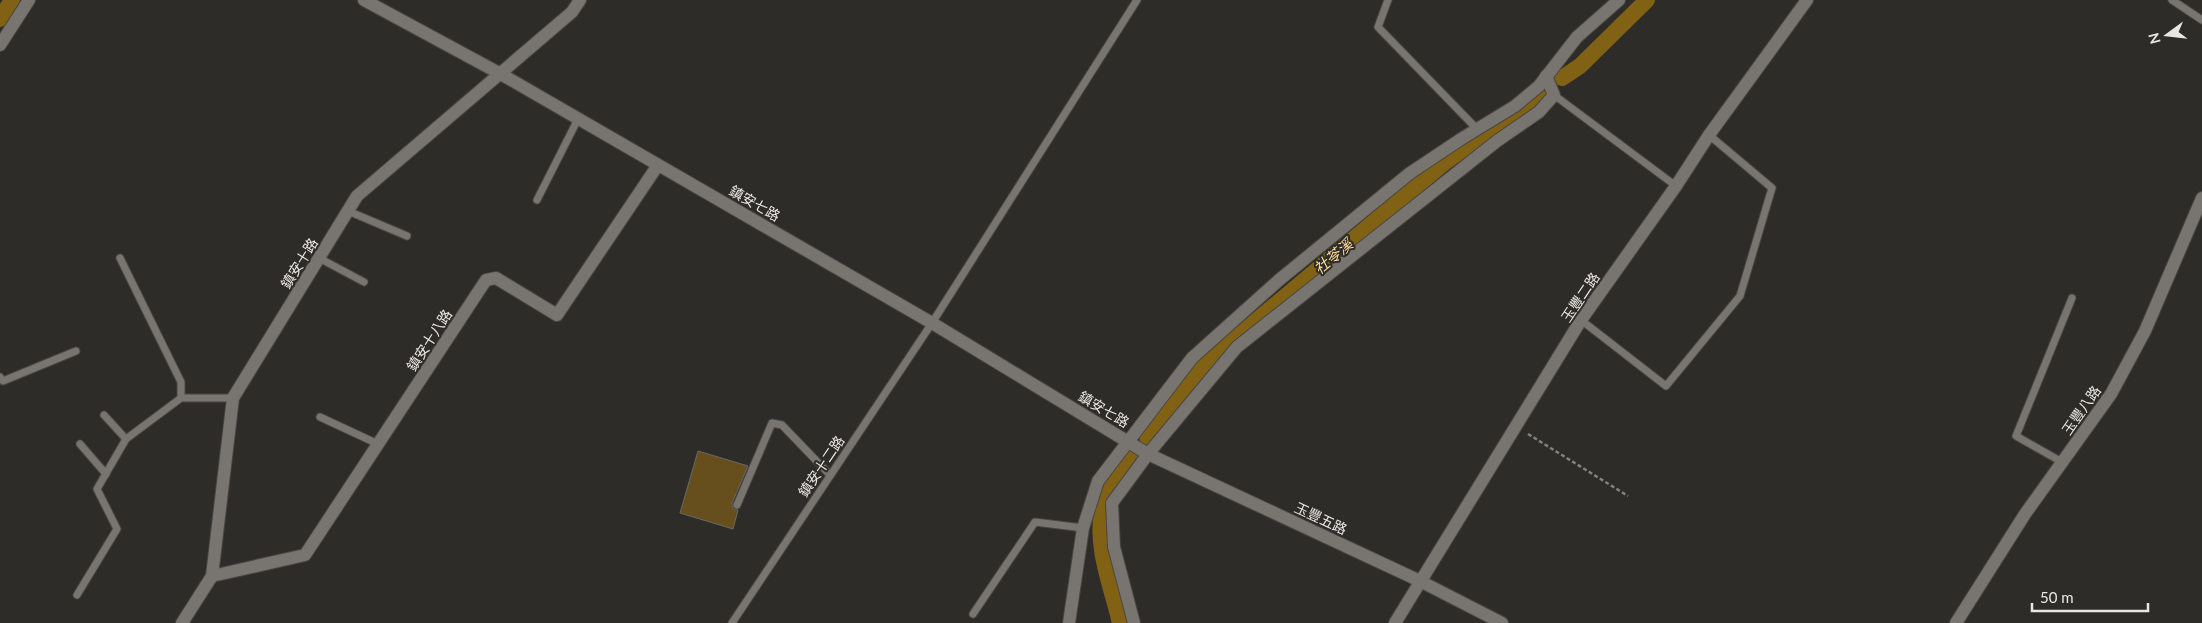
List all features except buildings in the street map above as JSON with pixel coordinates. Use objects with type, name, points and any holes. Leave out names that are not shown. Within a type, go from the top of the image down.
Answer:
[{"type":"street","points":[[0,45],[29,0]]},
{"type":"street","name":"鎮安七路","points":[[364,0],[499,73],[932,323],[1127,440]]},
{"type":"street","name":"鎮安十路","points":[[182,623],[212,576],[233,398],[357,196],[572,12],[580,0]]},
{"type":"street","points":[[1069,623],[1084,528],[1098,481],[1127,440],[1192,358],[1279,280],[1410,173],[1477,128],[1516,106],[1539,86],[1577,37],[1619,0]]},
{"type":"street","name":"玉豐二路","points":[[1395,623],[1581,320],[1676,186],[1709,135],[1807,0]]},
{"type":"street","points":[[1134,623],[1114,547],[1112,503],[1148,454],[1237,347],[1489,147],[1539,112],[1554,95],[1546,76]]},
{"type":"street","name":"鎮安十八路","points":[[212,576],[305,555],[486,280],[496,278],[557,314],[658,165]]},
{"type":"street","name":"玉豐八路","points":[[1956,623],[2025,514],[2111,394],[2140,339],[2202,198]]},
{"type":"street","name":"玉豐五路","points":[[1127,440],[1148,454],[1420,581],[1502,623]]},
{"type":"lane","name":"鎮安十二路","points":[[732,623],[932,323],[1137,0]]},
{"type":"lane","points":[[1388,0],[1378,27],[1477,128]]},
{"type":"lane","points":[[2172,0],[2202,20]]},
{"type":"lane","points":[[1554,95],[1676,186]]},
{"type":"lane","points":[[537,200],[578,119]]},
{"type":"lane","points":[[1581,320],[1666,386],[1740,296],[1772,188],[1709,135]]},
{"type":"lane","points":[[348,211],[407,236]]},
{"type":"lane","points":[[120,258],[181,382],[181,398]]},
{"type":"lane","points":[[319,258],[364,282]]},
{"type":"lane","points":[[2062,462],[2016,436],[2072,298]]},
{"type":"lane","points":[[0,377],[3,381],[76,351]]},
{"type":"lane","points":[[77,595],[117,529],[98,489],[126,439],[181,398],[233,398]]},
{"type":"lane","points":[[104,415],[126,439]]},
{"type":"lane","points":[[320,417],[378,444]]},
{"type":"lane","points":[[737,505],[772,423],[782,425],[830,475]]},
{"type":"lane","points":[[80,444],[106,474]]},
{"type":"lane","points":[[973,614],[1035,522],[1084,528]]},
{"type":"path","points":[[1516,427],[1628,496]]},
{"type":"waterway","points":[[0,19],[12,0]]},
{"type":"waterway","name":"社苓溪","points":[[1562,78],[1580,66],[1647,0]]},
{"type":"waterway","name":"社苓溪","points":[[1147,437],[1207,362],[1444,163],[1539,95]]},
{"type":"waterway","name":"社苓溪","points":[[1120,623],[1105,568],[1100,526],[1102,512],[1109,491],[1131,458]]}]
